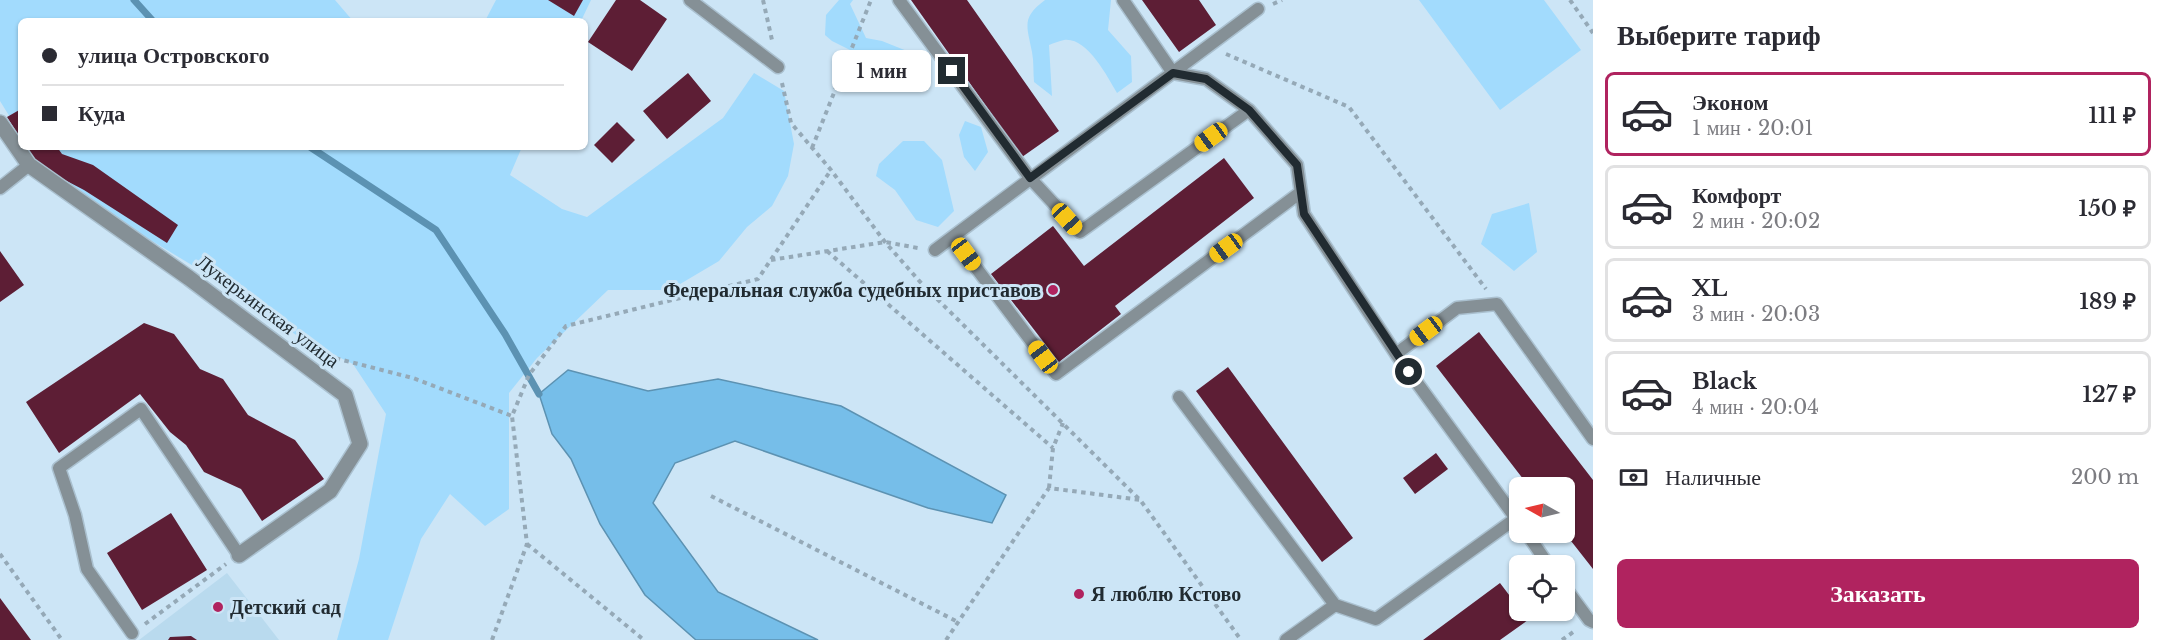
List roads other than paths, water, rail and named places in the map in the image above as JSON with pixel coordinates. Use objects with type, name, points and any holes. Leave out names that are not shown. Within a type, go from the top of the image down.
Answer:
[{"type":"street","name":"Лукерьинская улица","points":[[0,123],[18,148]]},
{"type":"street","name":"Лукерьинская улица","points":[[19,150],[30,165],[189,278],[345,395],[360,444],[330,491],[239,555]]},
{"type":"lane","points":[[690,0],[778,67]]},
{"type":"lane","points":[[899,0],[1030,178],[1080,232],[1249,110]]},
{"type":"lane","points":[[1123,0],[1173,73],[1206,79],[1249,110],[1297,165],[1304,214],[1396,354],[1509,510]]},
{"type":"lane","points":[[935,250],[1258,9]]},
{"type":"lane","points":[[0,188],[30,165]]},
{"type":"lane","points":[[953,237],[1056,374],[1301,192]]},
{"type":"lane","points":[[1396,354],[1457,308],[1497,304],[1593,439]]},
{"type":"lane","points":[[1179,397],[1335,605],[1376,619],[1509,527]]},
{"type":"lane","points":[[132,633],[87,569],[75,515],[59,468],[141,409],[239,555]]},
{"type":"lane","points":[[1575,600],[1591,621]]},
{"type":"lane","points":[[1286,640],[1335,605]]},
{"type":"waterway","points":[[134,0],[150,18]]},
{"type":"waterway","points":[[315,150],[436,230],[505,334],[539,394]]},
{"type":"place","name":"Федеральная служба судебных приставов","points":[[1053,290]]},
{"type":"place","name":"Я люблю Кстово","points":[[1079,594]]},
{"type":"place","name":"Детский сад","points":[[218,607]]}]
